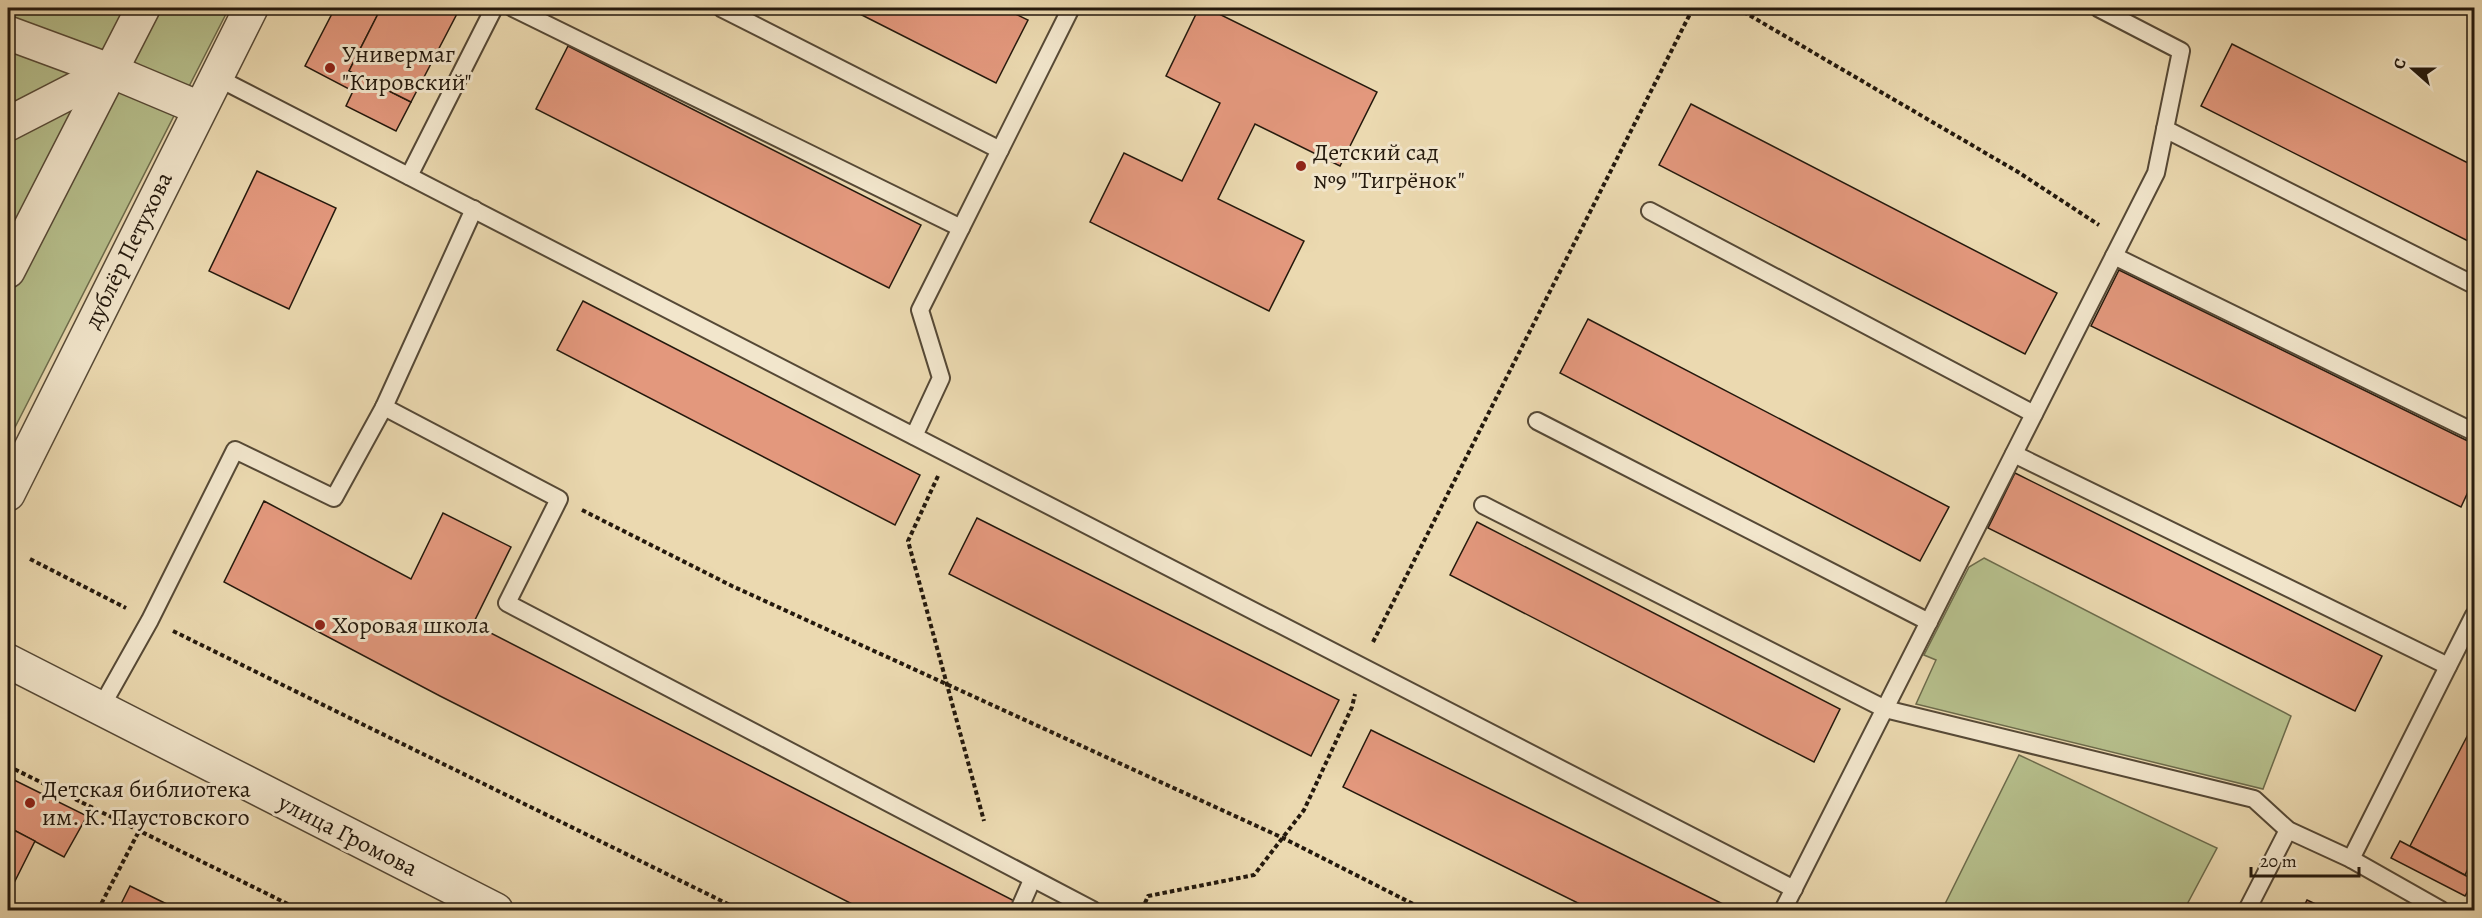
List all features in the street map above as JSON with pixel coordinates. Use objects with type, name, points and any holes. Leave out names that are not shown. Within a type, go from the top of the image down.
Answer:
[{"type":"street","points":[[8,271],[143,8]]},
{"type":"street","name":"дублёр Петухова","points":[[8,494],[251,8]]},
{"type":"street","points":[[8,33],[111,71],[199,108]]},
{"type":"street","points":[[8,124],[111,71]]},
{"type":"street","name":"улица Громова","points":[[8,662],[496,910]]},
{"type":"lane","points":[[409,176],[494,8]]},
{"type":"lane","points":[[513,8],[961,228]]},
{"type":"lane","points":[[721,8],[1000,150]]},
{"type":"lane","points":[[914,436],[941,378],[920,310],[1071,8]]},
{"type":"lane","points":[[1783,910],[2156,173],[2181,51],[2098,8]]},
{"type":"lane","points":[[216,77],[1794,889]]},
{"type":"lane","points":[[2165,129],[2475,285]]},
{"type":"lane","points":[[100,709],[150,620],[234,450],[334,498],[384,407],[474,209]]},
{"type":"lane","points":[[1650,211],[2034,414]]},
{"type":"lane","points":[[2114,256],[2475,432]]},
{"type":"lane","points":[[384,407],[559,499],[507,603],[1093,910]]},
{"type":"lane","points":[[1538,421],[1929,622]]},
{"type":"lane","points":[[2014,454],[2448,666]]},
{"type":"lane","points":[[1483,505],[1885,709],[2254,799],[2288,830],[2351,859],[2441,910]]},
{"type":"lane","points":[[2351,859],[2475,615]]},
{"type":"lane","points":[[2247,910],[2288,830]]},
{"type":"lane","points":[[1021,905],[1032,880]]},
{"type":"path","points":[[1142,910],[1148,896],[1254,875],[1304,810],[1352,707],[1361,666],[1693,8]]},
{"type":"path","points":[[1737,8],[2018,171],[2122,240]]},
{"type":"path","points":[[948,454],[908,541],[995,860]]},
{"type":"path","points":[[559,499],[732,586],[1283,838],[1425,910]]},
{"type":"path","points":[[30,559],[740,910]]},
{"type":"path","points":[[8,766],[300,910]]},
{"type":"path","points":[[98,910],[139,831]]},
{"type":"green space","points":[[8,8],[229,8],[8,441]]},
{"type":"green space","points":[[1984,558],[2291,716],[2263,789],[1916,704],[1936,660],[1924,655],[1969,567]]},
{"type":"green space","points":[[2019,755],[2217,848],[2184,910],[1942,910]]},
{"type":"building","name":"Универмаг \"Кировский\"","points":[[335,8],[381,8],[349,71],[411,102],[396,131],[346,106],[353,91],[305,66]]},
{"type":"building","points":[[381,8],[460,8],[411,102],[349,71]]},
{"type":"building","points":[[848,8],[1003,8],[1028,20],[996,83]]},
{"type":"building","points":[[1199,8],[1207,8],[1377,92],[1340,166],[1255,124],[1218,199],[1304,241],[1269,311],[1090,222],[1124,153],[1182,181],[1220,103],[1166,76]]},
{"type":"building","points":[[2232,44],[2474,166],[2474,244],[2201,106]]},
{"type":"building","points":[[568,46],[921,225],[889,288],[536,109]]},
{"type":"building","points":[[1691,104],[2057,293],[2025,354],[1659,165]]},
{"type":"building","points":[[257,171],[336,208],[289,309],[209,271]]},
{"type":"building","points":[[2119,270],[2474,444],[2474,479],[2461,507],[2091,326]]},
{"type":"building","points":[[583,301],[920,475],[895,525],[557,350]]},
{"type":"building","points":[[1588,319],[1949,507],[1920,561],[1560,373]]},
{"type":"building","points":[[2015,473],[2382,656],[2355,711],[1988,528]]},
{"type":"building","points":[[264,501],[411,579],[443,513],[511,547],[473,624],[1032,910],[864,910],[440,696],[224,582]]},
{"type":"building","points":[[977,518],[1339,700],[1311,756],[949,574]]},
{"type":"building","points":[[1477,522],[1840,709],[1814,762],[1450,575]]},
{"type":"building","points":[[2474,723],[2474,856],[2465,875],[2410,846]]},
{"type":"building","points":[[1371,730],[1735,910],[1592,910],[1343,787]]},
{"type":"building","points":[[8,777],[87,816],[64,857],[8,827]]},
{"type":"building","points":[[8,827],[35,841],[8,895]]},
{"type":"building","points":[[2400,841],[2474,880],[2465,896],[2391,858]]},
{"type":"building","points":[[130,886],[179,910],[118,910]]},
{"type":"building","points":[[2307,900],[2328,910],[2302,910]]},
{"type":"place","name":"Универмаг \"Кировский\"","points":[[330,68]]},
{"type":"place","name":"Детский сад №9 \"Тигрёнок\"","points":[[1301,166]]},
{"type":"place","name":"Хоровая школа","points":[[320,625]]},
{"type":"place","name":"Детская библиотека им. К. Паустовского","points":[[30,803]]}]
